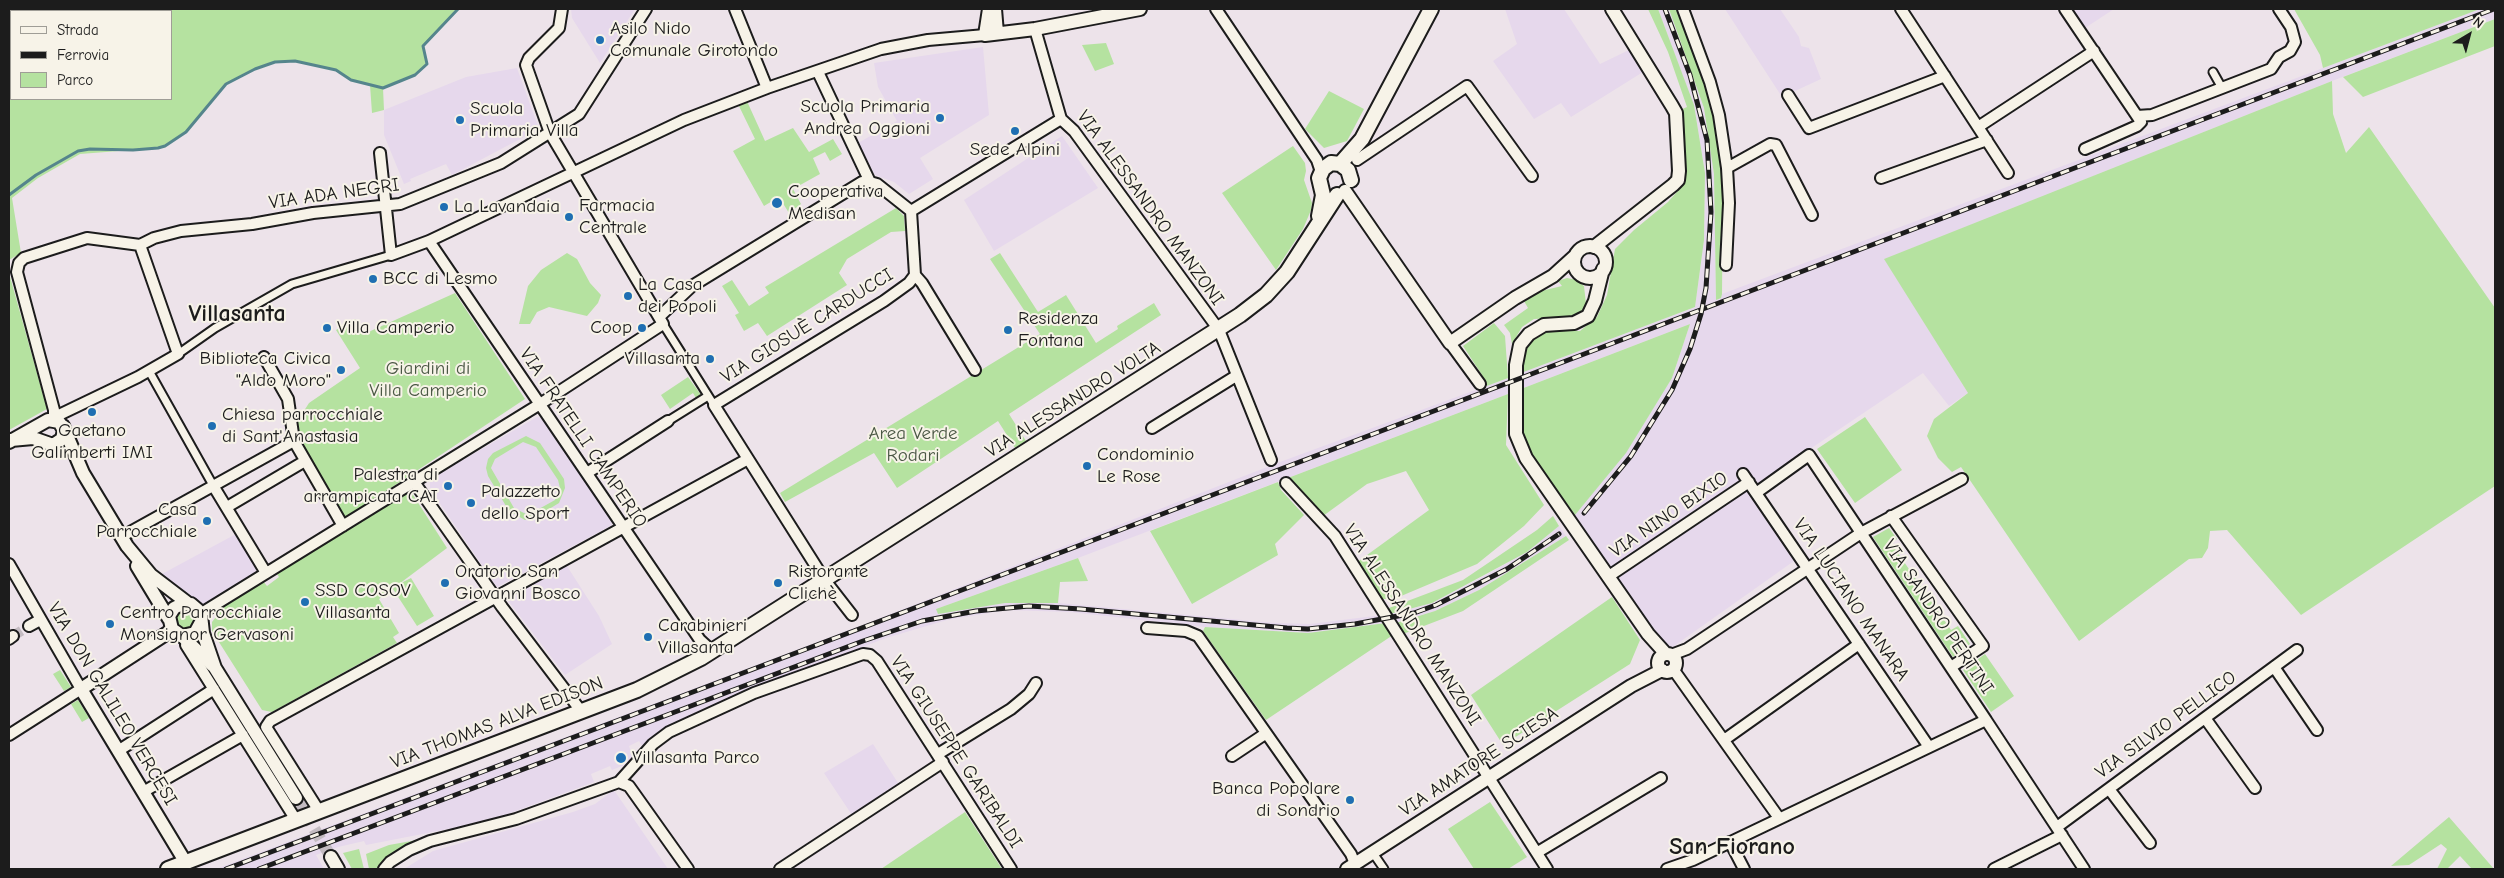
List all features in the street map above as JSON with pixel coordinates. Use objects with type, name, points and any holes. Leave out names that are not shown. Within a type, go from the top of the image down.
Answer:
[{"type":"main road","name":"VIA ALESSANDRO VOLTA","points":[[1317,224],[1322,204],[1322,188],[1319,181],[1320,172],[1328,164],[1340,164],[1363,137],[1431,9]]},
{"type":"main road","name":"VIA ALESSANDRO VOLTA","points":[[824,579],[1219,330],[1258,302],[1277,284],[1300,253],[1317,224],[1344,188],[1357,160],[1363,137]]},
{"type":"main road","points":[[1322,188],[1329,194],[1344,188],[1348,170],[1340,164]]},
{"type":"main road","name":"VIA THOMAS ALVA EDISON","points":[[168,869],[656,682],[712,651],[824,579]]},
{"type":"street","points":[[562,9],[559,28],[529,58],[526,65],[550,133],[660,320],[824,579],[852,615]]},
{"type":"street","name":"VIA ADA NEGRI","points":[[140,245],[154,238],[181,231],[252,224],[313,213],[409,201],[492,167],[579,114],[646,9]]},
{"type":"street","points":[[736,9],[767,88]]},
{"type":"street","points":[[990,9],[991,34]]},
{"type":"street","points":[[991,34],[995,9]]},
{"type":"street","points":[[49,444],[38,431],[54,423],[61,414],[149,371],[216,328],[292,284],[391,255],[429,241],[574,174],[684,120],[767,88],[871,53],[928,40],[1035,29],[1140,9]]},
{"type":"street","points":[[1216,9],[1317,160],[1320,172]]},
{"type":"street","points":[[1450,343],[1515,298],[1553,276],[1581,249],[1594,247],[1678,180],[1676,114],[1612,9]]},
{"type":"street","points":[[1683,9],[1712,90],[1727,168],[1729,203],[1726,265]]},
{"type":"street","points":[[1901,9],[2008,173]]},
{"type":"street","points":[[2065,9],[2141,122],[2137,126],[2085,149]]},
{"type":"street","points":[[2137,116],[2152,115],[2271,69],[2280,57],[2290,51],[2295,42],[2292,27],[2280,9]]},
{"type":"street","name":"VIA ALESSANDRO MANZONI","points":[[1035,29],[1062,119],[1074,131],[1219,330],[1271,460]]},
{"type":"street","points":[[1978,127],[2094,51]]},
{"type":"street","points":[[818,72],[870,182]]},
{"type":"street","points":[[2213,72],[2222,88]]},
{"type":"street","points":[[1788,95],[1809,128],[1945,76]]},
{"type":"street","points":[[1357,160],[1382,145],[1466,86],[1532,176]]},
{"type":"street","points":[[9,734],[149,646],[174,628],[194,633],[201,618],[266,574],[540,404],[624,349],[660,320],[692,286],[862,182],[870,182],[885,189],[911,211],[1062,119]]},
{"type":"street","points":[[1363,137],[1370,142],[1382,145]]},
{"type":"street","points":[[1881,178],[1987,140]]},
{"type":"street","points":[[1727,168],[1770,144],[1776,145],[1812,215]]},
{"type":"street","points":[[380,154],[384,205],[391,255]]},
{"type":"street","points":[[1344,188],[1480,384]]},
{"type":"street","name":"VIA GIOSUÈ CARDUCCI","points":[[714,405],[884,301],[909,283],[914,275],[911,211]]},
{"type":"street","points":[[178,354],[140,245],[87,238],[24,258],[19,263],[17,272],[54,410],[54,423],[147,585],[296,820]]},
{"type":"street","name":"VIA FRATELLI CAMPERIO","points":[[429,241],[702,644],[712,651]]},
{"type":"street","points":[[1594,247],[1604,256],[1603,269],[1592,310],[1585,319],[1574,323],[1544,325],[1530,334],[1520,346],[1516,365],[1516,434],[1526,458],[1609,576],[1666,662],[1779,818]]},
{"type":"street","points":[[1575,256],[1574,265],[1596,293]]},
{"type":"street","points":[[1553,276],[1581,274],[1594,277],[1603,269]]},
{"type":"street","points":[[914,275],[922,283],[976,370]]},
{"type":"street","points":[[264,357],[288,399],[294,441],[343,526]]},
{"type":"street","points":[[149,371],[214,487],[266,574]]},
{"type":"street","points":[[1152,428],[1236,376]]},
{"type":"street","points":[[587,473],[708,396]]},
{"type":"street","points":[[10,441],[54,423]]},
{"type":"street","points":[[49,444],[63,438],[54,423]]},
{"type":"street","points":[[10,441],[27,438],[49,444],[64,451],[83,473]]},
{"type":"street","points":[[124,542],[294,441]]},
{"type":"street","name":"VIA SANDRO PERTINI","points":[[1756,493],[1809,455],[2084,869]]},
{"type":"street","points":[[319,811],[266,727],[270,721],[748,458]]},
{"type":"street","points":[[227,507],[305,461]]},
{"type":"street","name":"VIA NINO BIXIO","points":[[1609,576],[1746,478]]},
{"type":"street","name":"VIA LUCIANO MANARA","points":[[1746,478],[1929,747]]},
{"type":"street","name":"VIA AMATORE SCIESA","points":[[1351,867],[1631,686],[1861,533],[1962,479]]},
{"type":"street","points":[[414,482],[495,596],[581,711]]},
{"type":"street","name":"VIA ALESSANDRO MANZONI","points":[[1286,483],[1335,536],[1538,852],[1547,869]]},
{"type":"street","points":[[1892,516],[1983,646],[1951,667]]},
{"type":"street","points":[[124,542],[151,575],[196,608],[201,618],[215,668]]},
{"type":"street","name":"VIA DON GALILEO VERCESI","points":[[9,564],[40,620],[186,863]]},
{"type":"street","points":[[189,604],[175,607],[174,628],[215,668],[296,798]]},
{"type":"street","points":[[29,626],[40,620]]},
{"type":"street","points":[[1148,628],[1186,631],[1198,636],[1351,854],[1351,867]]},
{"type":"street","points":[[1724,740],[1859,644]]},
{"type":"street","name":"VIA SILVIO PELLICO","points":[[1994,869],[2059,831],[2109,789],[2297,650]]},
{"type":"street","name":"VIA GIUSEPPE GARIBALDI","points":[[619,782],[653,744],[669,732],[754,693],[857,656],[870,655],[877,661],[941,758],[1011,869]]},
{"type":"street","points":[[2274,667],[2317,730]]},
{"type":"street","points":[[780,869],[1011,709],[1029,694],[1036,683]]},
{"type":"street","points":[[118,751],[214,689]]},
{"type":"street","points":[[2205,718],[2255,788]]},
{"type":"street","points":[[1666,869],[1730,842],[1986,720]]},
{"type":"street","points":[[1232,756],[1265,734]]},
{"type":"street","points":[[143,792],[243,735]]},
{"type":"street","points":[[1538,852],[1661,778]]},
{"type":"street","points":[[384,869],[390,862],[409,850],[430,841],[516,819],[619,782],[629,786],[688,869]]},
{"type":"street","points":[[2109,789],[2150,844]]},
{"type":"street","points":[[1730,842],[1744,869]]},
{"type":"street","points":[[1373,853],[1384,869]]},
{"type":"street","points":[[331,857],[338,869]]},
{"type":"shaded area","name":"Asilo Nido Comunale Girotondo","points":[[571,9],[635,9],[600,63],[572,18]]},
{"type":"shaded area","points":[[1505,9],[1564,9],[1600,64],[1629,50],[1643,72],[1571,117],[1561,103],[1534,119],[1493,61],[1517,44]]},
{"type":"shaded area","points":[[1658,9],[1669,9],[1704,108],[1714,174],[1716,299],[1721,298],[1722,294],[2480,9],[2495,9],[2495,19],[2332,81],[1885,259],[1968,393],[1949,406],[1923,373],[1758,484],[1746,468],[1736,476],[1794,561],[1667,651],[1575,515],[1626,452],[1672,378],[1690,324],[1521,389],[1521,373],[1695,307],[1704,240],[1705,173],[1694,105]]},
{"type":"shaded area","points":[[1725,9],[1780,9],[1799,37],[1801,46],[1809,48],[1821,79],[1782,97]]},
{"type":"shaded area","points":[[2072,9],[2114,9],[2085,28]]},
{"type":"shaded area","name":"Scuola Primaria Andrea Oggioni","points":[[983,47],[989,115],[920,158],[933,179],[909,194],[894,182],[875,175],[858,143],[897,121],[878,87],[874,63]]},
{"type":"shaded area","name":"Scuola Primaria Villa","points":[[517,68],[539,129],[452,175],[446,164],[410,179],[411,181],[404,184],[384,135],[384,110],[466,77]]},
{"type":"shaded area","points":[[1062,136],[1098,188],[994,251],[964,200]]},
{"type":"shaded area","points":[[1508,378],[1508,394],[1078,558],[936,609],[1005,603],[1058,603],[1275,623],[1310,624],[1382,615],[1386,623],[1308,633],[1205,627],[1070,612],[1006,610],[947,620],[886,638],[753,689],[642,746],[639,741],[629,746],[634,761],[612,770],[610,766],[591,774],[594,782],[489,821],[366,845],[364,841],[338,847],[316,855],[324,869],[216,869],[865,624],[1280,462]]},
{"type":"shaded area","points":[[537,417],[542,418],[611,517],[612,525],[497,587],[430,489],[430,479]]},
{"type":"shaded area","points":[[1559,526],[1566,536],[1479,590],[1435,611],[1396,623],[1390,614],[1432,603],[1473,582],[1527,552]]},
{"type":"shaded area","points":[[236,534],[257,572],[202,606],[169,583],[162,574]]},
{"type":"shaded area","points":[[565,563],[599,616],[612,644],[565,675],[506,598]]},
{"type":"shaded area","points":[[873,744],[898,783],[852,815],[824,773]]},
{"type":"shaded area","points":[[614,790],[668,869],[404,869],[433,851],[573,812],[595,804]]},
{"type":"green space","points":[[9,9],[458,9],[423,46],[427,64],[415,75],[383,88],[384,110],[372,113],[370,85],[351,80],[336,70],[295,61],[275,62],[255,69],[226,84],[186,132],[165,146],[80,154],[38,178],[12,198],[21,253],[9,260]]},
{"type":"green space","points":[[1648,9],[1658,9],[1694,105],[1705,173],[1704,240],[1695,307],[1521,373],[1525,348],[1534,338],[1543,333],[1556,331],[1580,331],[1597,317],[1607,295],[1615,249],[1634,230],[1668,202],[1683,185],[1685,146],[1678,111],[1687,107],[1668,52]]},
{"type":"green space","points":[[1669,9],[1676,9],[1712,104],[1723,180],[1722,294],[1721,298],[1716,300],[1714,174],[1704,108]]},
{"type":"green space","points":[[2294,9],[2480,9],[2323,68],[2320,55]]},
{"type":"green space","points":[[2495,19],[2495,46],[2363,97],[2343,77]]},
{"type":"green space","points":[[1106,43],[1114,64],[1095,71],[1082,45]]},
{"type":"green space","points":[[2332,81],[2333,114],[2346,153],[2369,127],[2495,308],[2495,486],[2301,615],[2227,530],[2210,531],[2208,548],[2202,558],[2189,559],[2079,641],[1961,467],[1952,472],[1938,458],[1927,436],[1934,419],[1968,393],[1884,259]]},
{"type":"green space","points":[[1329,91],[1364,109],[1347,141],[1324,148],[1305,129]]},
{"type":"green space","points":[[746,99],[765,141],[793,128],[809,152],[833,139],[842,154],[830,161],[825,152],[813,158],[820,174],[793,189],[801,204],[789,213],[779,197],[764,206],[733,151],[755,139],[738,104]]},
{"type":"green space","points":[[1293,146],[1305,163],[1304,180],[1312,203],[1303,229],[1276,270],[1222,193]]},
{"type":"green space","points":[[896,208],[904,216],[905,231],[891,232],[847,259],[839,273],[847,285],[767,336],[758,323],[744,331],[735,315],[739,313],[722,286],[732,280],[749,306],[769,293],[765,287]]},
{"type":"green space","points":[[567,253],[577,259],[590,283],[601,295],[598,303],[587,316],[549,307],[537,312],[530,324],[519,324],[528,286],[541,270]]},
{"type":"green space","name":"Area Verde Rodari","points":[[1000,253],[1038,312],[1066,295],[1096,343],[1118,329],[1117,326],[1154,303],[1161,315],[1009,414],[1026,441],[1015,448],[998,421],[897,488],[874,453],[785,502],[780,493],[1040,334],[990,259]]},
{"type":"green space","points":[[9,273],[47,409],[9,430]]},
{"type":"green space","points":[[1567,278],[1577,280],[1584,286],[1586,304],[1581,312],[1574,317],[1534,319],[1522,327],[1512,344],[1510,333],[1504,325],[1528,308],[1524,301],[1541,291],[1562,286],[1558,281]]},
{"type":"green space","name":"Giardini di Villa Camperio","points":[[455,293],[525,399],[344,519],[293,428],[309,403],[360,368],[336,330],[355,319],[364,334]]},
{"type":"green space","points":[[1494,323],[1505,336],[1508,378],[1484,387],[1478,379],[1482,375],[1463,346]]},
{"type":"green space","points":[[1690,324],[1672,378],[1626,453],[1575,515],[1533,458],[1522,434],[1521,389]]},
{"type":"green space","points":[[688,377],[701,395],[696,398],[693,393],[670,409],[661,395]]},
{"type":"green space","points":[[1508,394],[1506,445],[1544,505],[1524,526],[1477,564],[1394,599],[1381,599],[1356,563],[1429,510],[1406,471],[1367,484],[1323,516],[1288,478]]},
{"type":"green space","points":[[1865,417],[1902,470],[1855,503],[1817,449]]},
{"type":"green space","points":[[526,436],[540,443],[564,479],[565,488],[559,503],[531,520],[525,520],[509,511],[488,476],[486,468],[488,459],[493,453]],"holes":[[[523,442],[536,447],[558,480],[560,488],[555,500],[528,515],[514,508],[491,468],[495,459]]]},
{"type":"green space","points":[[1278,482],[1281,490],[1304,515],[1275,544],[1278,555],[1192,604],[1150,531]]},
{"type":"green space","name":"SSD COSOV Villasanta","points":[[408,487],[447,548],[399,584],[411,578],[434,616],[417,626],[393,589],[379,599],[399,633],[393,637],[397,643],[272,712],[262,710],[212,631],[212,622],[226,604],[263,581],[267,586],[279,577],[277,574]]},
{"type":"green space","points":[[1553,516],[1559,526],[1527,552],[1432,603],[1390,614],[1389,608],[1463,580],[1537,530]]},
{"type":"green space","points":[[1889,528],[1897,539],[1891,543],[1951,630],[1958,626],[1970,644],[1953,657],[1873,537]]},
{"type":"green space","points":[[1566,536],[1569,540],[1463,611],[1403,634],[1396,623],[1435,611],[1479,590]]},
{"type":"green space","points":[[1078,558],[1088,581],[1060,582],[1058,603],[1005,603],[938,614],[936,609]]},
{"type":"green space","points":[[1612,597],[1640,640],[1630,664],[1503,745],[1471,695]]},
{"type":"green space","points":[[184,611],[190,614],[193,620],[190,626],[184,629],[178,626],[175,620],[178,614]]},
{"type":"green space","points":[[1386,623],[1393,635],[1266,720],[1203,631],[1205,627],[1308,633]]},
{"type":"green space","points":[[1985,654],[2014,696],[1991,712],[1963,670]]},
{"type":"green space","points":[[60,670],[71,687],[64,691],[53,674]]},
{"type":"green space","points":[[78,700],[89,718],[82,722],[71,704]]},
{"type":"green space","points":[[1490,802],[1527,857],[1508,869],[1474,869],[1448,829]]},
{"type":"green space","points":[[965,812],[1002,869],[881,869]]},
{"type":"green space","points":[[2449,817],[2494,869],[2472,869],[2460,856],[2447,869],[2437,869],[2447,849],[2441,844],[2409,865],[2391,866]]},
{"type":"green space","points":[[417,840],[384,860],[378,869],[369,869],[366,854],[389,845]]},
{"type":"green space","points":[[359,849],[364,869],[352,869],[343,853]]},
{"type":"waterway","points":[[9,195],[36,175],[78,151],[90,149],[133,150],[165,146],[186,132],[226,84],[255,69],[275,62],[295,61],[336,70],[351,80],[383,88],[415,75],[427,64],[423,46],[458,9]]},
{"type":"tunnel","points":[[13,636],[29,626]]},
{"type":"tunnel","points":[[296,798],[331,857]]},
{"type":"railway","points":[[1584,513],[1631,456],[1672,390],[1690,349],[1701,314],[1706,288],[1711,212],[1707,140],[1690,75],[1665,9]]},
{"type":"railway","points":[[226,869],[2494,9]]},
{"type":"railway","points":[[259,869],[863,641],[922,621],[976,611],[1029,606],[1287,628],[1308,629],[1355,624],[1414,613],[1436,605],[1507,569],[1559,534]]},
{"type":"place","name":"Asilo Nido Comunale Girotondo","points":[[600,40]]},
{"type":"place","name":"Scuola Primaria Andrea Oggioni","points":[[940,118]]},
{"type":"place","name":"Scuola Primaria Villa","points":[[460,120]]},
{"type":"place","name":"Sede Alpini","points":[[1015,131]]},
{"type":"place","name":"Cooperativa Medisan","points":[[777,203]]},
{"type":"place","name":"La Lavandaia","points":[[444,207]]},
{"type":"place","name":"Farmacia Centrale","points":[[569,217]]},
{"type":"place","name":"BCC di Lesmo","points":[[373,279]]},
{"type":"place","name":"La Casa dei Popoli","points":[[628,296]]},
{"type":"place","name":"Villa Camperio","points":[[327,328]]},
{"type":"place","name":"Coop","points":[[642,328]]},
{"type":"place","name":"Residenza Fontana","points":[[1008,330]]},
{"type":"place","name":"Villasanta","points":[[710,359]]},
{"type":"place","name":"Biblioteca Civica \"Aldo Moro\"","points":[[341,370]]},
{"type":"place","name":"Gaetano Galimberti IMI","points":[[92,412]]},
{"type":"place","name":"Chiesa parrocchiale di Sant'Anastasia","points":[[212,426]]},
{"type":"place","name":"Condominio Le Rose","points":[[1087,466]]},
{"type":"place","name":"Palestra di arrampicata CAI","points":[[448,486]]},
{"type":"place","name":"Palazzetto dello Sport","points":[[471,503]]},
{"type":"place","name":"Casa Parrocchiale","points":[[207,521]]},
{"type":"place","name":"Oratorio San Giovanni Bosco","points":[[445,583]]},
{"type":"place","name":"Ristorante Clichè","points":[[778,583]]},
{"type":"place","name":"SSD COSOV Villasanta","points":[[305,602]]},
{"type":"place","name":"Centro Parrocchiale Monsignor Gervasoni","points":[[110,624]]},
{"type":"place","name":"Carabinieri Villasanta","points":[[648,637]]},
{"type":"place","name":"Villasanta Parco","points":[[621,758]]},
{"type":"place","name":"Banca Popolare di Sondrio","points":[[1350,800]]},
{"type":"district","name":"Villasanta","points":[[237,314]]},
{"type":"district","name":"San Fiorano","points":[[1732,847]]}]
